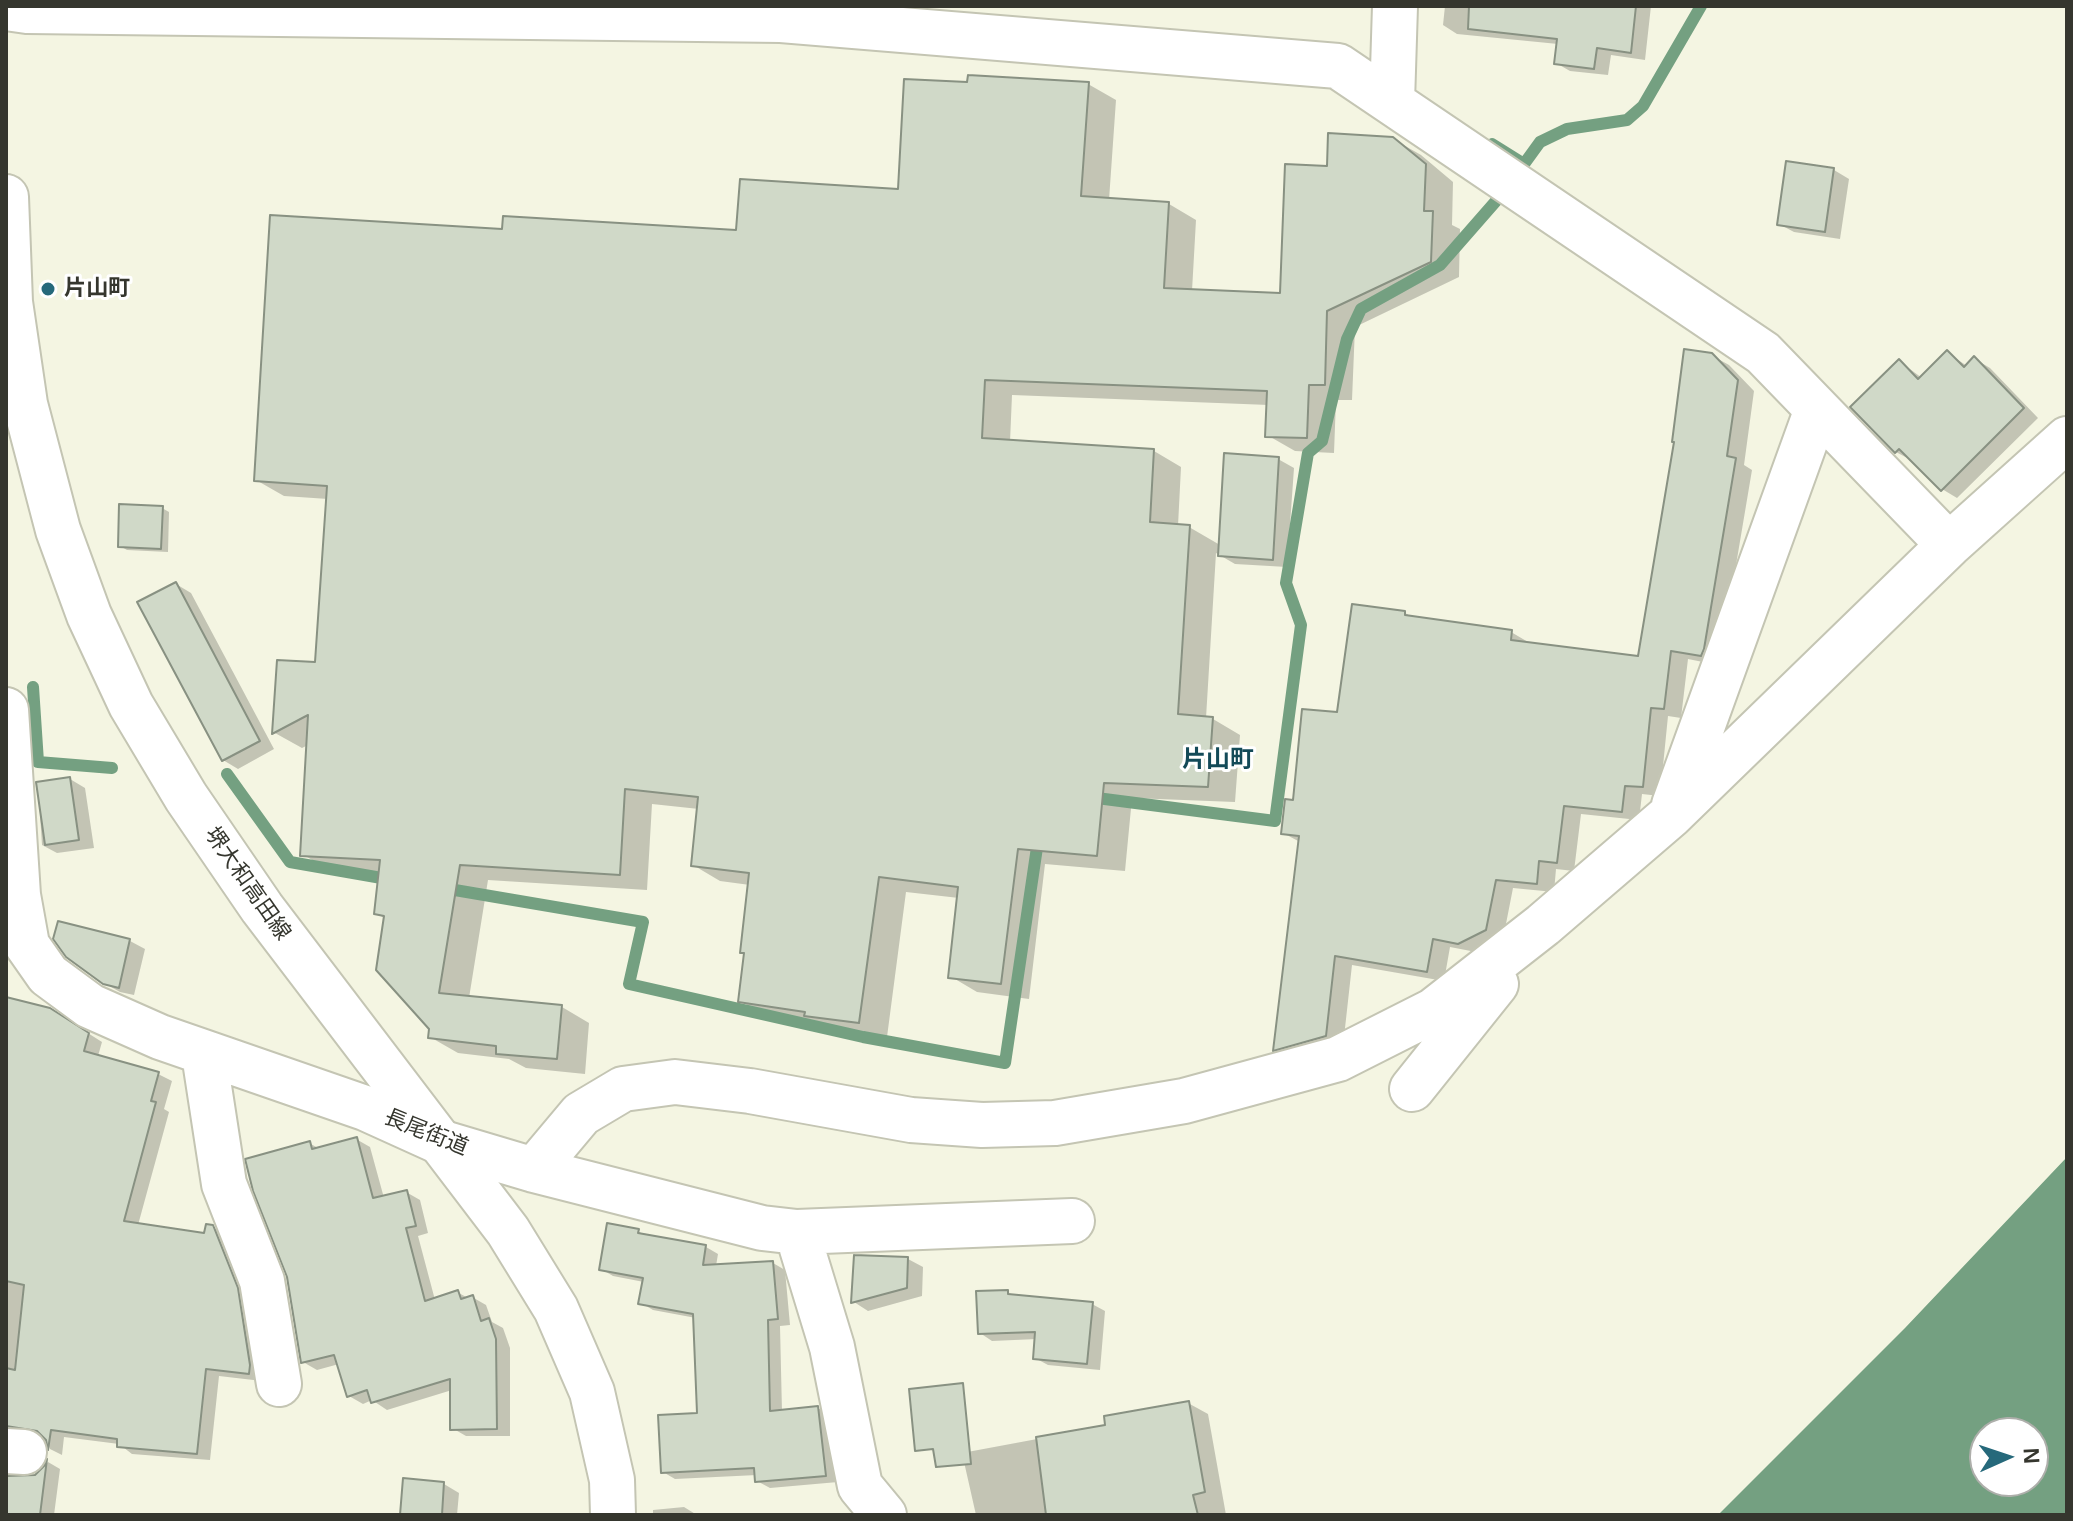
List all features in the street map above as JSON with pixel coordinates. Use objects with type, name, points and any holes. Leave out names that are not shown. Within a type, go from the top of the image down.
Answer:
[{"type":"street","points":[[1392,102],[1395,6]]},
{"type":"street","points":[[6,8],[27,11],[781,20],[1338,66],[1763,353],[1949,545]]},
{"type":"street","name":"堺大和高田線","points":[[6,197],[16,408],[89,615],[131,705],[186,797],[262,908],[508,1231],[556,1309],[592,1392],[612,1480],[613,1515]]},
{"type":"street","points":[[1671,815],[1817,409]]},
{"type":"street","points":[[534,1170],[581,1114],[623,1089],[675,1082],[750,1091],[911,1120],[982,1125],[1055,1123],[1184,1101],[1338,1059],[1433,1011],[1543,925],[1671,815],[1949,545],[2067,439]]},
{"type":"street","name":"長尾街道","points":[[6,710],[9,900],[27,945],[48,975],[90,1006],[204,1054],[351,1103],[440,1142],[534,1170],[762,1228],[797,1232],[1072,1221]]},
{"type":"street","points":[[1412,1089],[1543,925]]},
{"type":"street","points":[[204,1054],[224,1184],[262,1281],[279,1384]]},
{"type":"street","points":[[797,1232],[832,1347],[860,1486],[884,1515]]},
{"type":"shaded area","points":[[2067,1157],[2067,1515],[1718,1515],[1905,1328]]},
{"type":"building","points":[[1469,6],[1636,6],[1631,53],[1597,48],[1594,69],[1554,64],[1557,39],[1468,29]]},
{"type":"building","points":[[968,75],[1089,82],[1081,196],[1169,202],[1164,288],[1280,293],[1285,164],[1327,166],[1328,133],[1393,137],[1426,164],[1424,211],[1433,211],[1431,262],[1327,311],[1325,385],[1309,385],[1307,438],[1265,437],[1267,391],[985,380],[982,438],[1154,449],[1150,522],[1190,525],[1178,714],[1213,717],[1208,787],[1104,783],[1097,856],[1018,849],[1001,984],[948,978],[958,887],[879,877],[859,1023],[804,1016],[805,1012],[738,1002],[749,873],[691,866],[698,797],[625,789],[620,875],[460,865],[439,993],[562,1005],[557,1059],[496,1054],[496,1046],[428,1038],[429,1029],[376,970],[384,916],[374,914],[380,860],[300,856],[308,715],[272,734],[277,660],[315,662],[327,486],[254,481],[270,215],[502,229],[503,216],[736,230],[740,179],[898,189],[904,79],[967,82]]},
{"type":"building","points":[[1786,161],[1834,168],[1825,232],[1777,225]]},
{"type":"building","points":[[1684,349],[1712,353],[1738,380],[1727,456],[1736,458],[1704,649],[1701,656],[1671,651],[1664,709],[1651,708],[1643,787],[1625,786],[1622,812],[1564,806],[1557,863],[1539,861],[1537,884],[1496,880],[1486,930],[1458,944],[1433,939],[1427,972],[1335,956],[1326,1036],[1273,1051],[1299,836],[1281,834],[1285,799],[1293,800],[1302,709],[1337,712],[1352,604],[1512,630],[1511,640],[1638,656],[1674,442]]},
{"type":"building","points":[[1947,350],[1964,367],[1974,356],[2024,408],[1941,491],[1899,449],[1895,453],[1850,407],[1899,359],[1918,379]]},
{"type":"building","points":[[1224,453],[1279,457],[1273,560],[1218,556]]},
{"type":"building","points":[[119,504],[163,506],[161,549],[118,547]]},
{"type":"building","points":[[176,582],[260,741],[222,761],[137,602]]},
{"type":"building","points":[[70,777],[79,840],[45,845],[36,782]]},
{"type":"building","points":[[58,921],[130,939],[119,988],[103,984],[66,957],[53,939]]},
{"type":"building","points":[[6,997],[50,1008],[89,1033],[84,1051],[159,1072],[151,1101],[156,1102],[124,1221],[204,1233],[206,1224],[213,1225],[238,1288],[250,1365],[249,1374],[206,1369],[197,1454],[117,1447],[117,1439],[51,1430],[48,1450],[46,1440],[37,1431],[6,1426],[6,1368],[15,1370],[24,1285],[6,1281]]},
{"type":"building","points":[[357,1137],[373,1198],[407,1190],[416,1226],[406,1228],[425,1301],[458,1290],[461,1299],[473,1295],[481,1321],[489,1318],[496,1339],[497,1429],[450,1430],[450,1379],[371,1403],[367,1390],[347,1397],[334,1355],[301,1363],[287,1277],[253,1191],[245,1159],[310,1141],[312,1149]]},
{"type":"building","points":[[607,1223],[639,1229],[638,1233],[706,1245],[703,1265],[773,1261],[778,1319],[768,1320],[770,1411],[818,1406],[826,1476],[755,1482],[754,1468],[661,1473],[658,1415],[697,1413],[693,1314],[638,1304],[643,1278],[599,1270]]},
{"type":"building","points":[[854,1255],[908,1257],[907,1288],[851,1303]]},
{"type":"building","points":[[1008,1290],[1008,1294],[1093,1302],[1087,1364],[1033,1359],[1035,1332],[978,1334],[976,1291]]},
{"type":"building","points":[[963,1383],[971,1464],[936,1467],[933,1449],[915,1451],[909,1389]]},
{"type":"building","points":[[1189,1401],[1205,1492],[1193,1495],[1198,1515],[1046,1515],[1036,1437],[1105,1425],[1104,1416]]},
{"type":"building","points":[[47,1459],[40,1515],[6,1515],[6,1476],[35,1475]]},
{"type":"building","points":[[403,1478],[444,1482],[442,1515],[400,1515]]},
{"type":"waterway","points":[[1519,171],[1540,142],[1567,129],[1627,120],[1643,106],[1701,6]]},
{"type":"waterway","points":[[1492,144],[1524,164]]},
{"type":"waterway","points":[[1089,797],[1275,821],[1301,625],[1286,583],[1308,453],[1322,441],[1347,339],[1361,309],[1440,265],[1496,201]]},
{"type":"waterway","points":[[33,687],[38,762],[112,768]]},
{"type":"waterway","points":[[227,774],[290,862],[393,880]]},
{"type":"waterway","points":[[443,888],[643,922],[629,984],[863,1037],[1005,1063],[1039,834]]},
{"type":"place","name":"片山町","points":[[48,289]]},
{"type":"district","name":"片山町","points":[[1218,760]]}]
